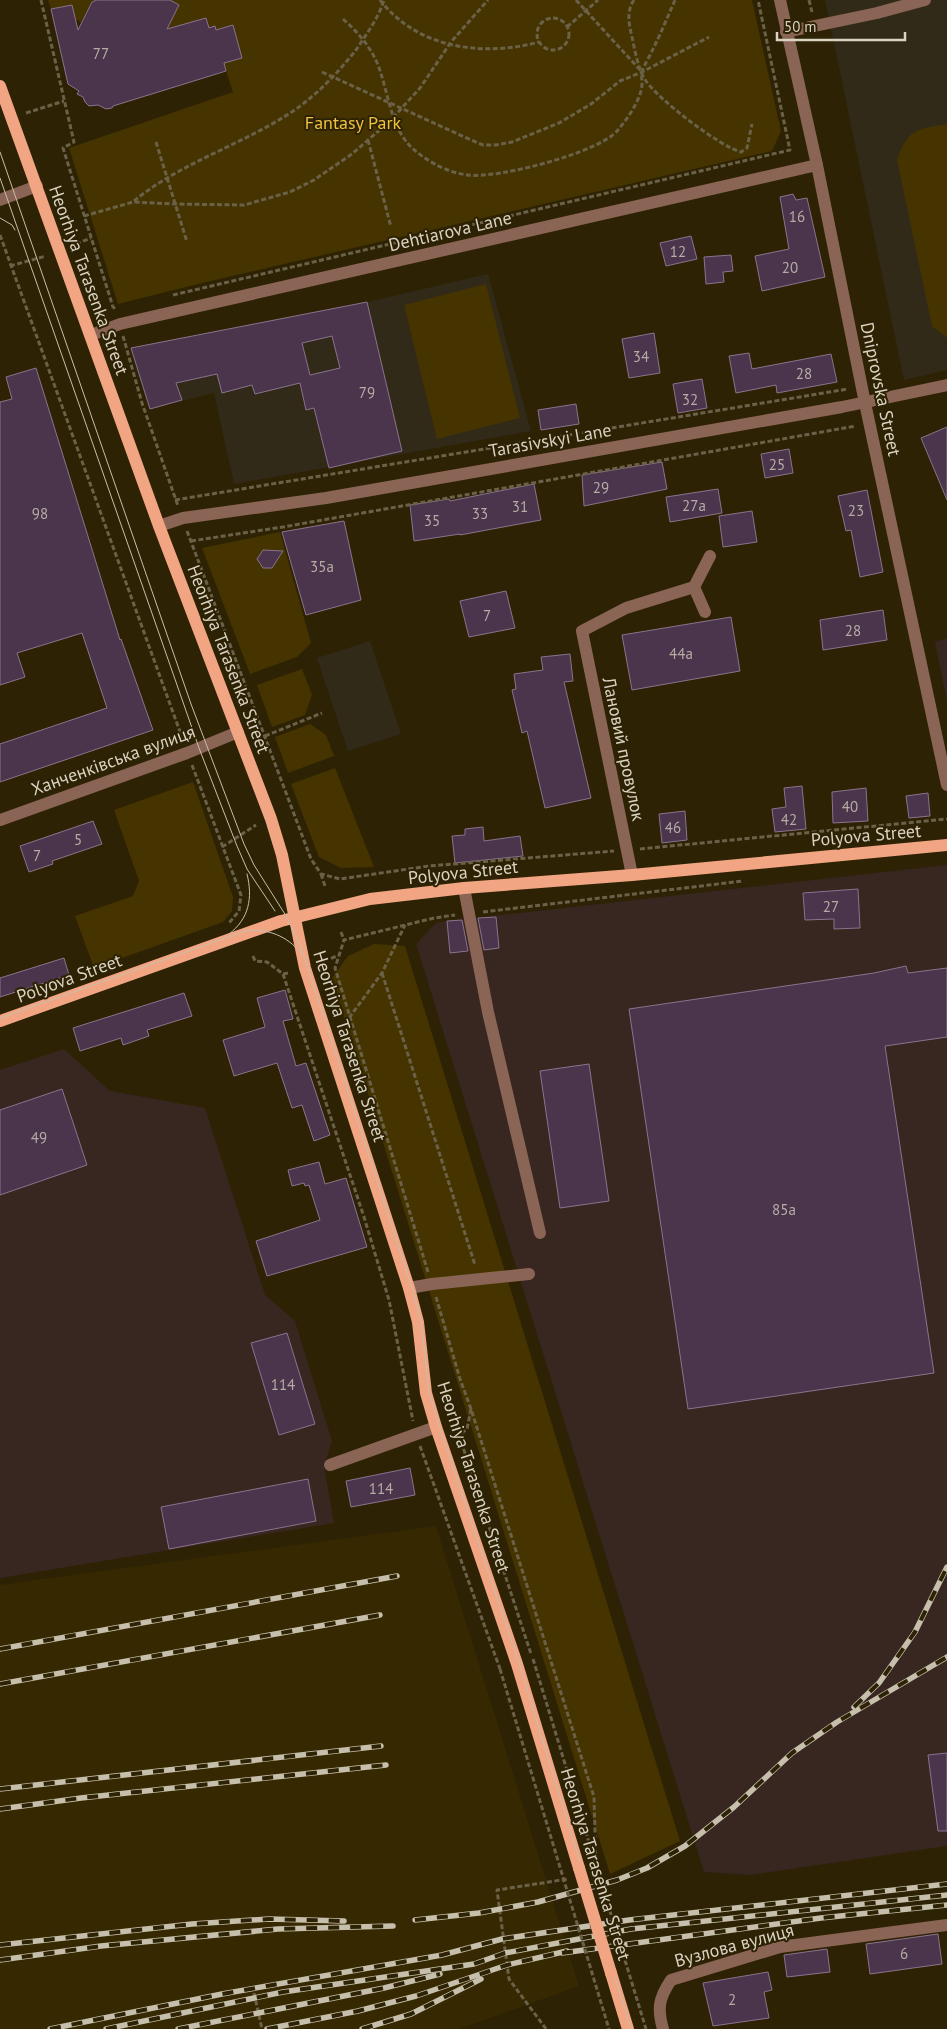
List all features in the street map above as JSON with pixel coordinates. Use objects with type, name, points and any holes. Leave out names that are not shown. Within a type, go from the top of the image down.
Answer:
[{"type":"main road","name":"Heorhiya Tarasenka Street","points":[[0,86],[159,526],[238,732],[282,855],[304,968],[409,1288],[418,1322],[426,1393],[436,1427],[516,1664],[628,2029]]},
{"type":"main road","name":"Polyova Street","points":[[0,1021],[293,917],[370,900],[464,888],[632,875],[947,845]]},
{"type":"street","name":"Dniprovska Street","points":[[780,0],[818,165],[865,402],[947,785]]},
{"type":"street","points":[[786,32],[877,13],[925,0]]},
{"type":"street","name":"Dehtiarova Lane","points":[[91,335],[120,324],[818,165]]},
{"type":"street","points":[[0,200],[37,186]]},
{"type":"street","name":"Tarasivskyi Lane","points":[[159,526],[183,518],[326,498],[865,402],[947,385]]},
{"type":"street","points":[[705,612],[694,587],[710,556]]},
{"type":"street","name":"Лановий провулок","points":[[632,875],[582,631],[626,608],[694,587]]},
{"type":"street","name":"Ханченківська вулиця","points":[[0,820],[188,753],[238,732]]},
{"type":"street","points":[[464,888],[488,1012],[540,1233]]},
{"type":"street","points":[[409,1288],[529,1274]]},
{"type":"street","points":[[330,1465],[436,1427]]},
{"type":"street","name":"Вузлова вулиця","points":[[663,2029],[660,1996],[671,1980],[780,1947],[947,1925]]},
{"type":"path","points":[[41,0],[74,142],[63,148],[113,307],[118,309],[120,324],[142,403],[175,500],[310,860],[321,874],[325,886]]},
{"type":"path","points":[[84,216],[133,202],[244,205],[290,192],[314,180],[352,154],[394,116],[420,88],[450,45],[488,0]]},
{"type":"path","points":[[576,0],[642,72]]},
{"type":"path","points":[[567,26],[598,0]]},
{"type":"path","points":[[634,0],[628,14],[629,20],[644,79],[657,95],[720,142],[737,151],[741,152],[747,148],[752,124]]},
{"type":"path","points":[[343,19],[363,40],[381,73],[397,128],[410,146],[424,157],[450,172],[470,176],[508,172],[547,162],[598,144],[616,132],[630,113],[642,90],[642,72],[675,0]]},
{"type":"path","points":[[172,295],[790,150],[758,0]]},
{"type":"path","points":[[133,202],[167,179],[224,147],[288,115],[332,77],[363,40],[383,1],[401,20],[423,34],[450,45],[474,49],[500,50],[539,42]]},
{"type":"path","points":[[554,18],[564,22],[567,26],[569,32],[567,42],[560,49],[549,50],[544,48],[539,42],[538,29],[544,21],[554,18]]},
{"type":"path","points":[[322,72],[470,140],[483,145],[496,145],[512,142],[559,123],[591,104],[620,81],[642,72],[709,37]]},
{"type":"path","points":[[26,113],[64,101]]},
{"type":"path","points":[[368,140],[391,227]]},
{"type":"path","points":[[156,142],[186,242]]},
{"type":"path","points":[[0,235],[241,896],[239,913],[229,923],[220,926]]},
{"type":"path","points":[[76,244],[91,238]]},
{"type":"path","points":[[10,266],[50,255]]},
{"type":"path","points":[[175,500],[862,386]]},
{"type":"path","points":[[191,541],[283,527],[870,423]]},
{"type":"path","points":[[264,736],[322,713]]},
{"type":"path","points":[[284,813],[292,810]]},
{"type":"path","points":[[321,874],[340,879],[428,866],[627,850],[947,818]]},
{"type":"path","points":[[222,847],[256,825]]},
{"type":"path","points":[[349,1018],[382,973],[405,925]]},
{"type":"path","points":[[341,932],[344,940]]},
{"type":"path","points":[[253,956],[255,961],[267,962],[283,974],[364,1217],[389,1300],[416,1435],[500,1669],[610,2029]]},
{"type":"path","points":[[324,961],[338,956]]},
{"type":"path","points":[[283,974],[288,973]]},
{"type":"path","points":[[382,973],[479,1279]]},
{"type":"path","points":[[471,1409],[467,1429],[459,1436],[533,1659],[646,2029]]},
{"type":"path","points":[[497,1890],[509,1979],[546,2029]]},
{"type":"path","points":[[254,1993],[262,2029]]},
{"type":"shaded area","points":[[825,0],[947,0],[947,370],[904,380]]},
{"type":"shaded area","points":[[488,274],[531,431],[234,484],[214,393],[150,409],[131,348],[367,302]]},
{"type":"shaded area","points":[[947,638],[947,702],[935,642]]},
{"type":"shaded area","points":[[370,641],[401,734],[348,751],[317,658]]},
{"type":"shaded area","points":[[947,865],[947,1846],[750,1875],[704,1872],[416,944],[436,923],[447,921]]},
{"type":"shaded area","points":[[64,1049],[110,1091],[205,1108],[265,1295],[295,1321],[332,1441],[324,1466],[334,1523],[0,1578],[0,1070]]},
{"type":"shaded area","points":[[436,1526],[579,1986],[459,2029],[0,2029],[0,1585]]},
{"type":"green space","points":[[48,0],[97,0],[92,2],[81,22],[75,19],[72,5],[51,9]]},
{"type":"green space","name":"Fantasy Park","points":[[170,0],[752,0],[781,131],[772,151],[118,304],[69,148],[233,92],[215,27],[165,33],[179,5]]},
{"type":"green space","points":[[947,124],[947,338],[932,326],[897,160],[905,142],[914,132],[928,127]]},
{"type":"green space","points":[[486,284],[520,418],[437,439],[404,305]]},
{"type":"green space","points":[[280,532],[311,643],[297,657],[250,674],[202,548]]},
{"type":"green space","points":[[302,669],[312,695],[305,715],[272,727],[257,685]]},
{"type":"green space","points":[[310,724],[326,735],[334,756],[288,773],[275,737]]},
{"type":"green space","points":[[335,768],[374,867],[341,868],[319,857],[291,784]]},
{"type":"green space","points":[[193,782],[233,897],[232,911],[223,922],[94,968],[75,916],[133,896],[139,881],[114,810]]},
{"type":"green space","points":[[374,944],[405,946],[680,1841],[610,1874],[332,978],[348,956]]},
{"type":"building","points":[[97,0],[170,0],[179,5],[167,29],[206,18],[209,28],[215,26],[216,30],[233,25],[242,58],[224,63],[226,71],[113,106],[112,108],[106,109],[98,105],[89,106],[83,97],[77,94],[79,91],[68,84],[51,9],[72,5],[78,30],[92,2]]},
{"type":"building","points":[[793,194],[796,200],[807,198],[825,277],[762,291],[755,256],[789,249],[780,197]]},
{"type":"building","points":[[691,236],[697,259],[666,266],[660,243]]},
{"type":"building","points":[[731,255],[733,271],[723,272],[724,282],[706,284],[704,257]]},
{"type":"building","points":[[367,302],[402,451],[329,468],[314,408],[306,410],[300,383],[255,394],[252,385],[222,393],[217,374],[176,383],[182,400],[150,409],[131,348]],"holes":[[[332,336],[340,368],[310,375],[302,343]]]},
{"type":"building","points":[[654,333],[660,373],[629,378],[622,339]]},
{"type":"building","points":[[749,353],[752,369],[831,354],[837,382],[777,393],[776,385],[736,393],[729,356]]},
{"type":"building","points":[[36,368],[120,640],[153,730],[0,782],[0,744],[107,708],[82,633],[17,653],[25,677],[0,685],[0,402],[12,399],[6,377]]},
{"type":"building","points":[[702,379],[707,408],[678,413],[673,384]]},
{"type":"building","points":[[576,404],[579,424],[541,430],[538,410]]},
{"type":"building","points":[[947,427],[947,500],[921,438]]},
{"type":"building","points":[[789,449],[793,473],[765,478],[761,454]]},
{"type":"building","points":[[662,462],[667,489],[584,506],[582,475]]},
{"type":"building","points":[[534,484],[541,520],[460,535],[414,541],[410,505],[449,499],[450,501]]},
{"type":"building","points":[[718,489],[722,513],[670,522],[666,497]]},
{"type":"building","points":[[867,490],[883,572],[860,577],[851,530],[846,531],[838,496]]},
{"type":"building","points":[[752,511],[757,542],[723,547],[719,516]]},
{"type":"building","points":[[344,521],[361,600],[306,615],[282,532]]},
{"type":"building","points":[[263,550],[283,551],[272,568],[263,568],[257,559]]},
{"type":"building","points":[[506,591],[515,628],[469,637],[460,601]]},
{"type":"building","points":[[883,610],[887,640],[823,650],[820,620]]},
{"type":"building","points":[[731,617],[740,671],[632,690],[622,635]]},
{"type":"building","points":[[570,654],[573,681],[564,682],[591,798],[545,808],[527,731],[522,733],[512,690],[516,689],[514,674],[543,670],[541,657]]},
{"type":"building","points":[[802,786],[806,829],[775,832],[772,809],[786,807],[784,788]]},
{"type":"building","points":[[866,788],[868,821],[833,823],[832,792]]},
{"type":"building","points":[[928,793],[930,816],[909,818],[906,796]]},
{"type":"building","points":[[685,811],[687,840],[662,843],[659,814]]},
{"type":"building","points":[[93,821],[102,844],[52,861],[53,864],[29,872],[20,846]]},
{"type":"building","points":[[483,827],[484,841],[520,836],[523,856],[455,863],[452,836],[465,835],[465,829]]},
{"type":"building","points":[[858,889],[860,928],[834,929],[834,919],[805,920],[803,893]]},
{"type":"building","points":[[496,917],[499,948],[484,950],[478,918]]},
{"type":"building","points":[[462,920],[468,951],[450,953],[447,921]]},
{"type":"building","points":[[64,958],[69,975],[0,997],[0,978]]},
{"type":"building","points":[[906,966],[908,973],[947,968],[947,1037],[885,1046],[934,1373],[688,1409],[629,1009],[874,973]]},
{"type":"building","points":[[285,990],[293,1019],[283,1021],[296,1066],[306,1063],[330,1135],[314,1141],[302,1105],[292,1108],[277,1063],[234,1076],[223,1040],[265,1027],[257,998]]},
{"type":"building","points":[[184,993],[192,1016],[147,1030],[149,1036],[123,1045],[121,1038],[80,1051],[73,1028]]},
{"type":"building","points":[[589,1064],[609,1201],[560,1208],[540,1071]]},
{"type":"building","points":[[62,1089],[87,1165],[0,1195],[0,1110]]},
{"type":"building","points":[[319,1162],[325,1184],[346,1178],[367,1247],[267,1276],[256,1241],[320,1220],[309,1185],[305,1186],[304,1183],[292,1186],[288,1170]]},
{"type":"building","points":[[287,1333],[315,1424],[279,1435],[251,1343]]},
{"type":"building","points":[[410,1468],[415,1495],[351,1507],[346,1481]]},
{"type":"building","points":[[308,1479],[316,1521],[169,1549],[161,1507]]},
{"type":"building","points":[[947,1753],[947,1831],[938,1831],[928,1755]]},
{"type":"building","points":[[938,1934],[942,1964],[870,1974],[866,1944]]},
{"type":"building","points":[[827,1949],[830,1972],[787,1977],[784,1955]]},
{"type":"building","points":[[768,1972],[772,1990],[764,1992],[769,2018],[713,2026],[703,1983]]},
{"type":"tram line","points":[[0,152],[191,704],[244,844],[254,865],[288,919],[301,947],[412,1288],[421,1321],[429,1392],[439,1426],[519,1663],[631,2029]]},
{"type":"tram line","points":[[0,178],[199,748],[247,869],[275,911]]},
{"type":"tram line","points":[[0,218],[12,225],[15,230]]},
{"type":"tram line","points":[[229,934],[241,922],[248,907],[250,891],[247,874]]},
{"type":"tram line","points":[[0,1018],[245,931],[253,930],[276,934],[290,942],[301,953]]},
{"type":"railway","points":[[854,1707],[879,1683],[915,1632],[947,1567]]},
{"type":"railway","points":[[0,1649],[397,1576]]},
{"type":"railway","points":[[0,1684],[380,1615]]},
{"type":"railway","points":[[415,1920],[479,1913],[538,1902],[617,1880],[647,1868],[685,1846],[734,1807],[792,1753],[837,1722],[947,1657]]},
{"type":"railway","points":[[0,1789],[381,1746]]},
{"type":"railway","points":[[0,1809],[81,1798],[386,1765]]},
{"type":"railway","points":[[50,2029],[222,1994],[442,1955],[502,1939],[629,1920],[947,1884]]},
{"type":"railway","points":[[106,2029],[283,1992],[474,1964],[505,1953],[631,1929],[947,1895]]},
{"type":"railway","points":[[562,1953],[821,1918],[947,1905]]},
{"type":"railway","points":[[0,1945],[192,1924],[269,1919],[344,1921]]},
{"type":"railway","points":[[0,1960],[101,1946],[278,1929],[393,1926]]},
{"type":"railway","points":[[267,2029],[358,2011],[416,1996],[507,1965],[567,1951]]},
{"type":"railway","points":[[178,2029],[384,1988],[440,1974]]},
{"type":"railway","points":[[362,2029],[411,2014],[481,1979]]}]
